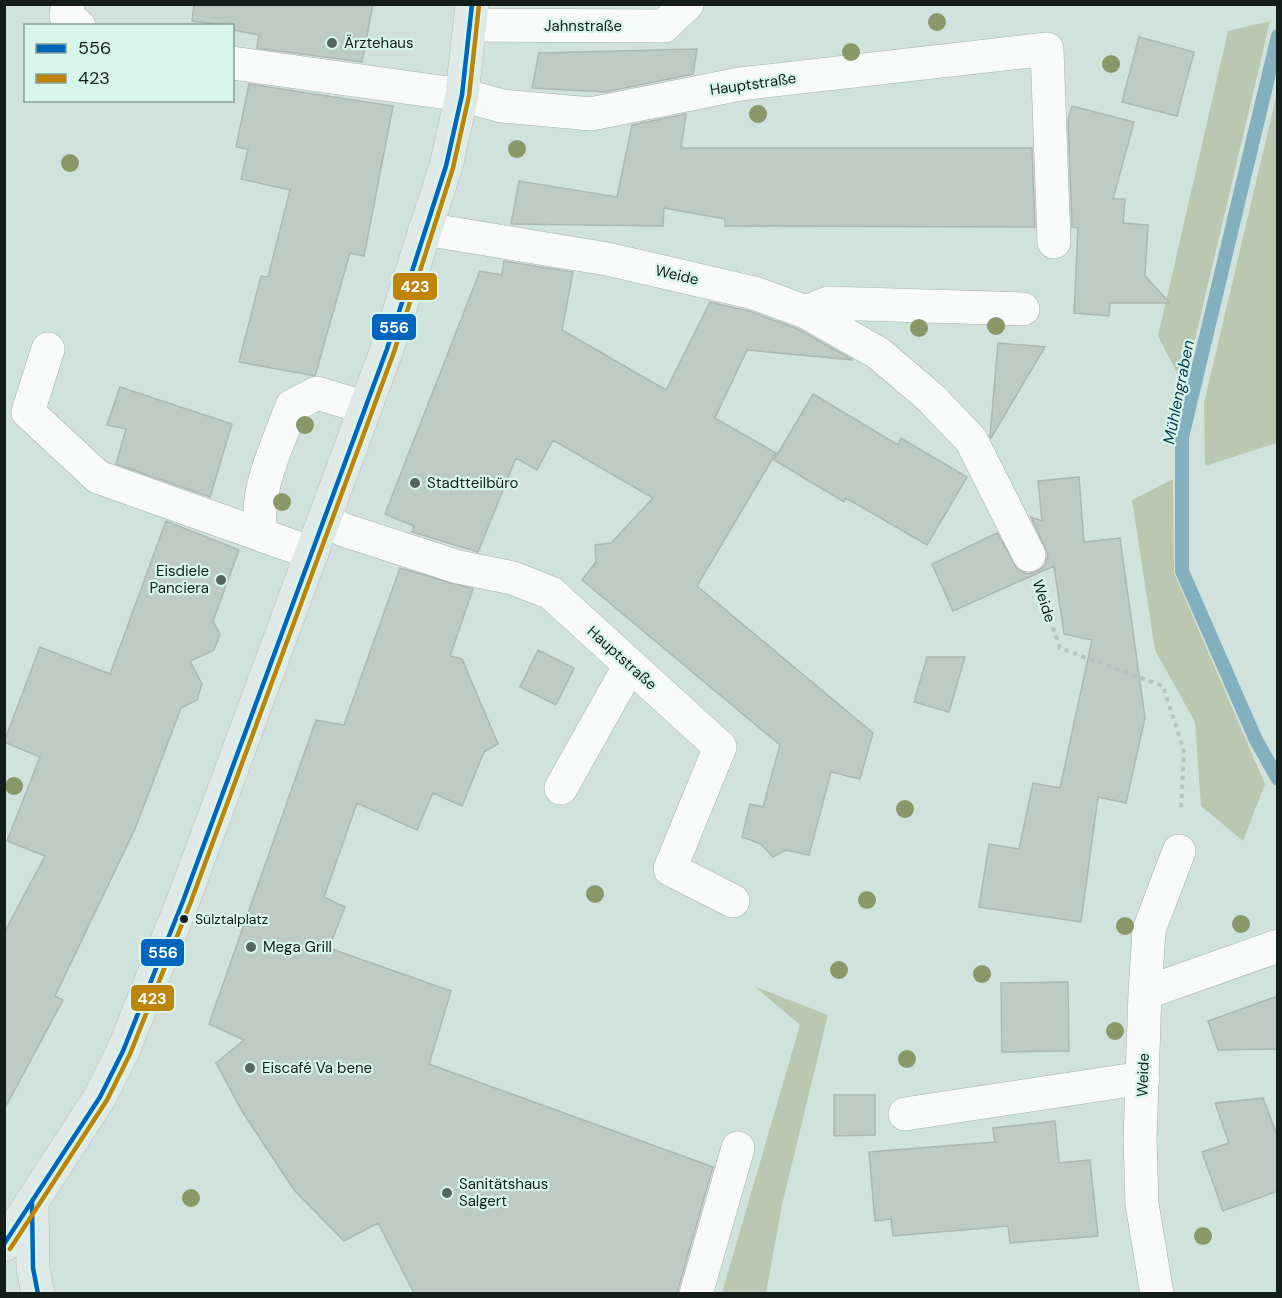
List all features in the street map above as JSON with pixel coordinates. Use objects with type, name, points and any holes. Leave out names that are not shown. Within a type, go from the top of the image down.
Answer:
[{"type":"main road","points":[[7,1240],[100,1097],[123,1051],[183,901],[312,553],[363,407],[387,349],[446,166],[462,95],[471,15]]},
{"type":"main road","points":[[32,1202],[33,1268],[38,1293]]},
{"type":"street","points":[[68,4],[66,15],[77,24]]},
{"type":"street","name":"Jahnstraße","points":[[471,15],[664,26],[687,4]]},
{"type":"street","name":"Hauptstraße","points":[[234,63],[462,95],[502,106],[591,114],[740,84],[1047,49],[1054,242]]},
{"type":"street","name":"Weide","points":[[426,229],[607,260],[754,292],[806,312],[878,353],[931,398],[971,440],[1029,555]]},
{"type":"street","points":[[806,312],[828,303],[1023,309]]},
{"type":"street","points":[[48,349],[28,412],[98,477],[312,553]]},
{"type":"street","points":[[261,534],[258,517],[263,486],[292,406],[317,393],[363,407]]},
{"type":"street","name":"Hauptstraße","points":[[324,520],[344,530],[435,559],[513,578],[551,593],[720,747],[670,869],[733,901]]},
{"type":"street","points":[[561,788],[630,665]]},
{"type":"street","name":"Weide","points":[[1156,1293],[1142,1204],[1140,1139],[1145,993],[1149,930],[1179,850]]},
{"type":"street","points":[[1145,993],[1278,946]]},
{"type":"street","points":[[905,1114],[1143,1078]]},
{"type":"street","points":[[696,1293],[738,1148]]},
{"type":"path","name":"Weide","points":[[1029,555],[1060,648],[1163,686],[1184,751],[1179,850]]},
{"type":"green space","points":[[1270,21],[1184,386],[1158,336],[1228,31]]},
{"type":"green space","points":[[1277,93],[1277,443],[1205,466],[1204,403]]},
{"type":"green space","points":[[1173,479],[1174,573],[1265,784],[1243,841],[1201,806],[1195,722],[1155,650],[1132,500]]},
{"type":"green space","points":[[754,986],[828,1015],[782,1205],[766,1293],[722,1293],[800,1025]]},
{"type":"building","name":"Ärztehaus","points":[[194,4],[373,4],[362,62],[257,48],[259,35],[234,30],[234,24],[192,21]]},
{"type":"building","points":[[1139,37],[1194,52],[1177,116],[1122,102]]},
{"type":"building","points":[[697,49],[693,74],[605,92],[532,88],[539,53]]},
{"type":"building","points":[[249,84],[393,106],[364,256],[350,253],[315,376],[239,362],[261,276],[268,277],[290,190],[241,179],[248,149],[236,147]]},
{"type":"building","points":[[1072,106],[1134,122],[1113,199],[1125,199],[1123,223],[1148,225],[1145,276],[1170,303],[1110,303],[1109,316],[1074,313],[1078,228],[1072,227],[1068,120]]},
{"type":"building","points":[[686,114],[681,148],[1032,148],[1035,227],[725,226],[725,219],[664,208],[663,226],[511,224],[519,181],[617,197],[632,125]]},
{"type":"building","points":[[504,261],[573,272],[562,330],[666,390],[710,302],[749,311],[798,329],[853,360],[747,350],[715,418],[776,453],[697,586],[873,733],[860,779],[831,772],[809,855],[786,850],[773,857],[761,844],[742,837],[750,804],[763,807],[780,745],[582,580],[596,562],[595,545],[611,543],[653,498],[553,440],[537,470],[516,458],[478,552],[412,532],[414,526],[385,514],[480,271],[502,275]]},
{"type":"building","points":[[998,343],[1045,347],[991,438],[990,437]]},
{"type":"building","points":[[120,387],[232,424],[210,497],[116,464],[126,429],[107,425]]},
{"type":"building","points":[[813,394],[898,445],[901,438],[967,477],[927,545],[846,498],[844,502],[774,460]]},
{"type":"building","points":[[1079,477],[1084,542],[1120,538],[1145,718],[1126,803],[1098,797],[1081,922],[979,907],[989,844],[1019,849],[1033,783],[1060,788],[1092,640],[1064,634],[1054,566],[953,611],[932,564],[997,533],[1018,570],[1027,574],[1038,571],[1045,565],[1048,555],[1031,517],[1042,521],[1038,481]]},
{"type":"building","points":[[166,521],[239,550],[213,621],[220,634],[214,650],[190,661],[202,684],[197,700],[181,708],[135,829],[55,996],[63,1000],[4,1110],[4,933],[45,856],[7,841],[40,757],[4,742],[40,647],[110,674]]},
{"type":"building","points":[[400,568],[473,589],[450,656],[462,659],[498,744],[484,752],[462,806],[433,793],[417,830],[357,803],[324,897],[345,907],[329,948],[451,991],[429,1064],[713,1167],[677,1293],[414,1293],[378,1223],[344,1241],[294,1190],[242,1111],[216,1063],[244,1040],[209,1024],[316,720],[344,725]]},
{"type":"building","points":[[538,650],[574,668],[556,705],[520,687]]},
{"type":"building","points":[[927,657],[965,657],[949,712],[914,702]]},
{"type":"building","points":[[1068,982],[1069,1051],[1002,1052],[1001,983]]},
{"type":"building","points":[[1278,996],[1278,1049],[1218,1050],[1208,1021]]},
{"type":"building","points":[[834,1095],[875,1095],[875,1135],[834,1136]]},
{"type":"building","points":[[1263,1098],[1278,1138],[1278,1191],[1223,1211],[1202,1152],[1229,1143],[1215,1103]]},
{"type":"building","points":[[1055,1121],[1059,1163],[1090,1160],[1098,1236],[1010,1243],[1008,1226],[893,1236],[891,1219],[875,1221],[869,1152],[995,1142],[993,1128]]},
{"type":"waterway","name":"Mühlengraben","points":[[1278,36],[1182,437],[1182,571],[1256,740],[1278,779]]},
{"type":"transit line","name":"556","points":[[4,1244],[100,1097],[123,1051],[183,901],[387,349],[446,166],[462,95],[472,4]]},
{"type":"transit line","name":"423","points":[[10,1249],[107,1100],[130,1054],[190,904],[394,352],[453,168],[469,96],[479,5]]},
{"type":"transit line","name":"556","points":[[32,1202],[33,1268],[38,1294]]},
{"type":"place","name":"Ärztehaus","points":[[332,43]]},
{"type":"place","name":"Stadtteilbüro","points":[[415,483]]},
{"type":"place","name":"Eisdiele Panciera","points":[[221,580]]},
{"type":"place","name":"Sülztalplatz","points":[[184,919]]},
{"type":"place","name":"Mega Grill","points":[[251,947]]},
{"type":"place","name":"Eiscafé Va bene","points":[[250,1068]]},
{"type":"place","name":"Sanitätshaus Salgert","points":[[447,1193]]}]
